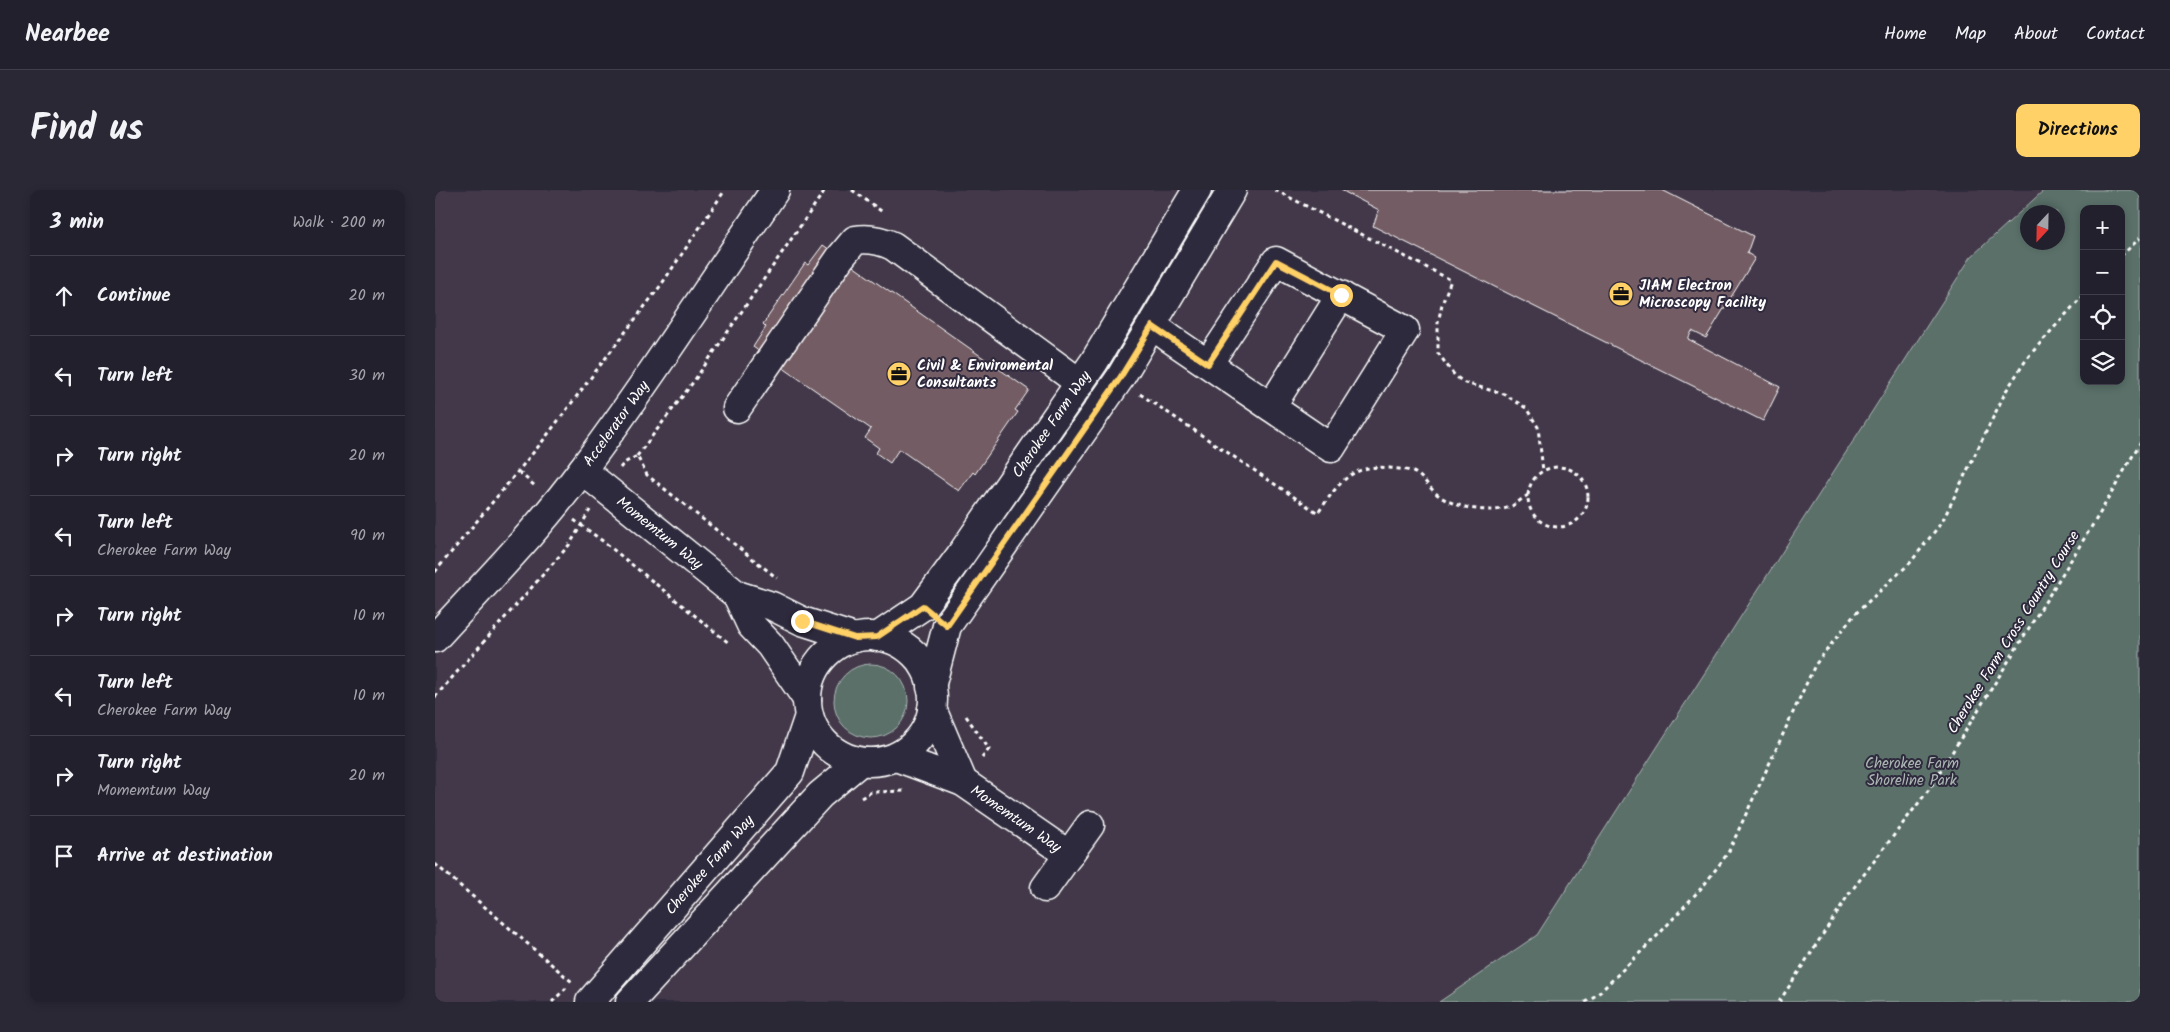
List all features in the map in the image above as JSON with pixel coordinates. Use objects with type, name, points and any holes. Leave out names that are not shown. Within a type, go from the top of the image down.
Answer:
[{"type":"street","name":"Accelerator Way","points":[[435,638],[556,504],[582,470],[662,358],[775,190]]},
{"type":"street","name":"Cherokee Farm Way","points":[[866,637],[923,606],[960,556],[1094,362],[1197,190]]},
{"type":"street","name":"Cherokee Farm Way","points":[[932,698],[947,626],[1120,378],[1233,190]]},
{"type":"street","points":[[737,408],[840,258],[855,240],[863,239],[880,240],[893,246],[1080,382]]},
{"type":"street","points":[[1152,326],[1331,448],[1405,330],[1276,261],[1208,364]]},
{"type":"street","points":[[1271,407],[1341,295]]},
{"type":"street","name":"Momemtum Way","points":[[582,470],[737,595],[772,606],[802,621],[866,637]]},
{"type":"street","name":"Momemtum Way","points":[[737,595],[751,625],[770,645],[808,708]]},
{"type":"street","points":[[866,637],[896,642],[912,653],[925,668],[932,698],[926,728],[913,745],[895,757],[878,762],[860,762],[843,756],[828,746],[816,733],[808,708],[810,678],[820,660],[835,646],[866,637]]},
{"type":"street","name":"Momemtum Way","points":[[932,698],[963,782]]},
{"type":"street","name":"Cherokee Farm Way","points":[[591,1001],[790,772],[808,708]]},
{"type":"street","name":"Momemtum Way","points":[[895,757],[963,782],[1069,855]]},
{"type":"street","points":[[630,1002],[820,795],[860,762]]},
{"type":"street","points":[[1045,888],[1090,825]]},
{"type":"path","points":[[435,572],[519,472],[554,426],[661,284],[725,190]]},
{"type":"path","points":[[435,697],[570,544],[603,488],[624,464],[637,456],[693,380],[825,190]]},
{"type":"path","points":[[1275,190],[1451,280],[1441,304],[1438,323],[1438,353],[1455,376],[1465,383],[1498,392],[1525,408],[1538,427],[1543,470]]},
{"type":"path","points":[[2125,252],[2140,238]]},
{"type":"path","points":[[1585,1002],[1598,994],[1659,934],[1704,885],[1727,853],[1815,665],[1855,614],[1910,563],[1942,522],[2006,391],[2028,357],[2083,295]]},
{"type":"path","name":"Cherokee Farm Cross Country Course","points":[[1779,1002],[1849,894],[1930,788],[2100,513],[2140,442]]},
{"type":"path","points":[[637,456],[647,475],[781,581]]},
{"type":"path","points":[[1318,513],[1347,476],[1357,470],[1369,468],[1385,467],[1413,472],[1423,478],[1445,500],[1469,508],[1496,510],[1511,507],[1528,495]]},
{"type":"path","points":[[1562,467],[1572,470],[1580,476],[1588,494],[1584,513],[1577,520],[1568,525],[1549,526],[1539,521],[1533,514],[1529,505],[1530,485],[1543,470],[1562,467]]},
{"type":"path","points":[[435,864],[591,1001]]},
{"type":"shaded area","points":[[435,190],[2044,190],[2028,205],[2020,205],[2020,212],[1971,257],[1537,935],[1439,1002],[435,1002]]},
{"type":"green space","name":"Cherokee Farm Shoreline Park","points":[[2044,190],[2140,190],[2140,1002],[1439,1002],[1537,935],[1971,257],[2020,212],[2020,250],[2065,250],[2065,205],[2028,205]]},
{"type":"green space","points":[[864,664],[878,664],[892,670],[902,680],[908,694],[908,708],[902,722],[892,732],[878,738],[864,738],[850,732],[840,722],[834,708],[834,694],[840,680],[850,670]]},
{"type":"building","name":"JIAM Electron Microscopy Facility","points":[[1341,190],[1662,190],[1753,236],[1747,253],[1755,258],[1706,338],[1692,331],[1688,339],[1780,387],[1763,421],[1373,226],[1379,210]]},
{"type":"building","name":"Civil & Enviromental Consultants","points":[[823,245],[1029,390],[1015,410],[1018,412],[975,474],[973,472],[959,491],[899,449],[890,463],[876,453],[879,448],[865,438],[871,429],[753,347],[766,327],[763,324],[805,263],[808,265]]},
{"type":"place","name":"JIAM Electron Microscopy Facility","points":[[1621,294]]},
{"type":"place","name":"Civil & Enviromental Consultants","points":[[899,374]]},
{"type":"route","points":[[802,621],[855,638],[877,637],[923,606],[947,626],[1120,378],[1152,326],[1208,364],[1276,261],[1341,295]]}]
